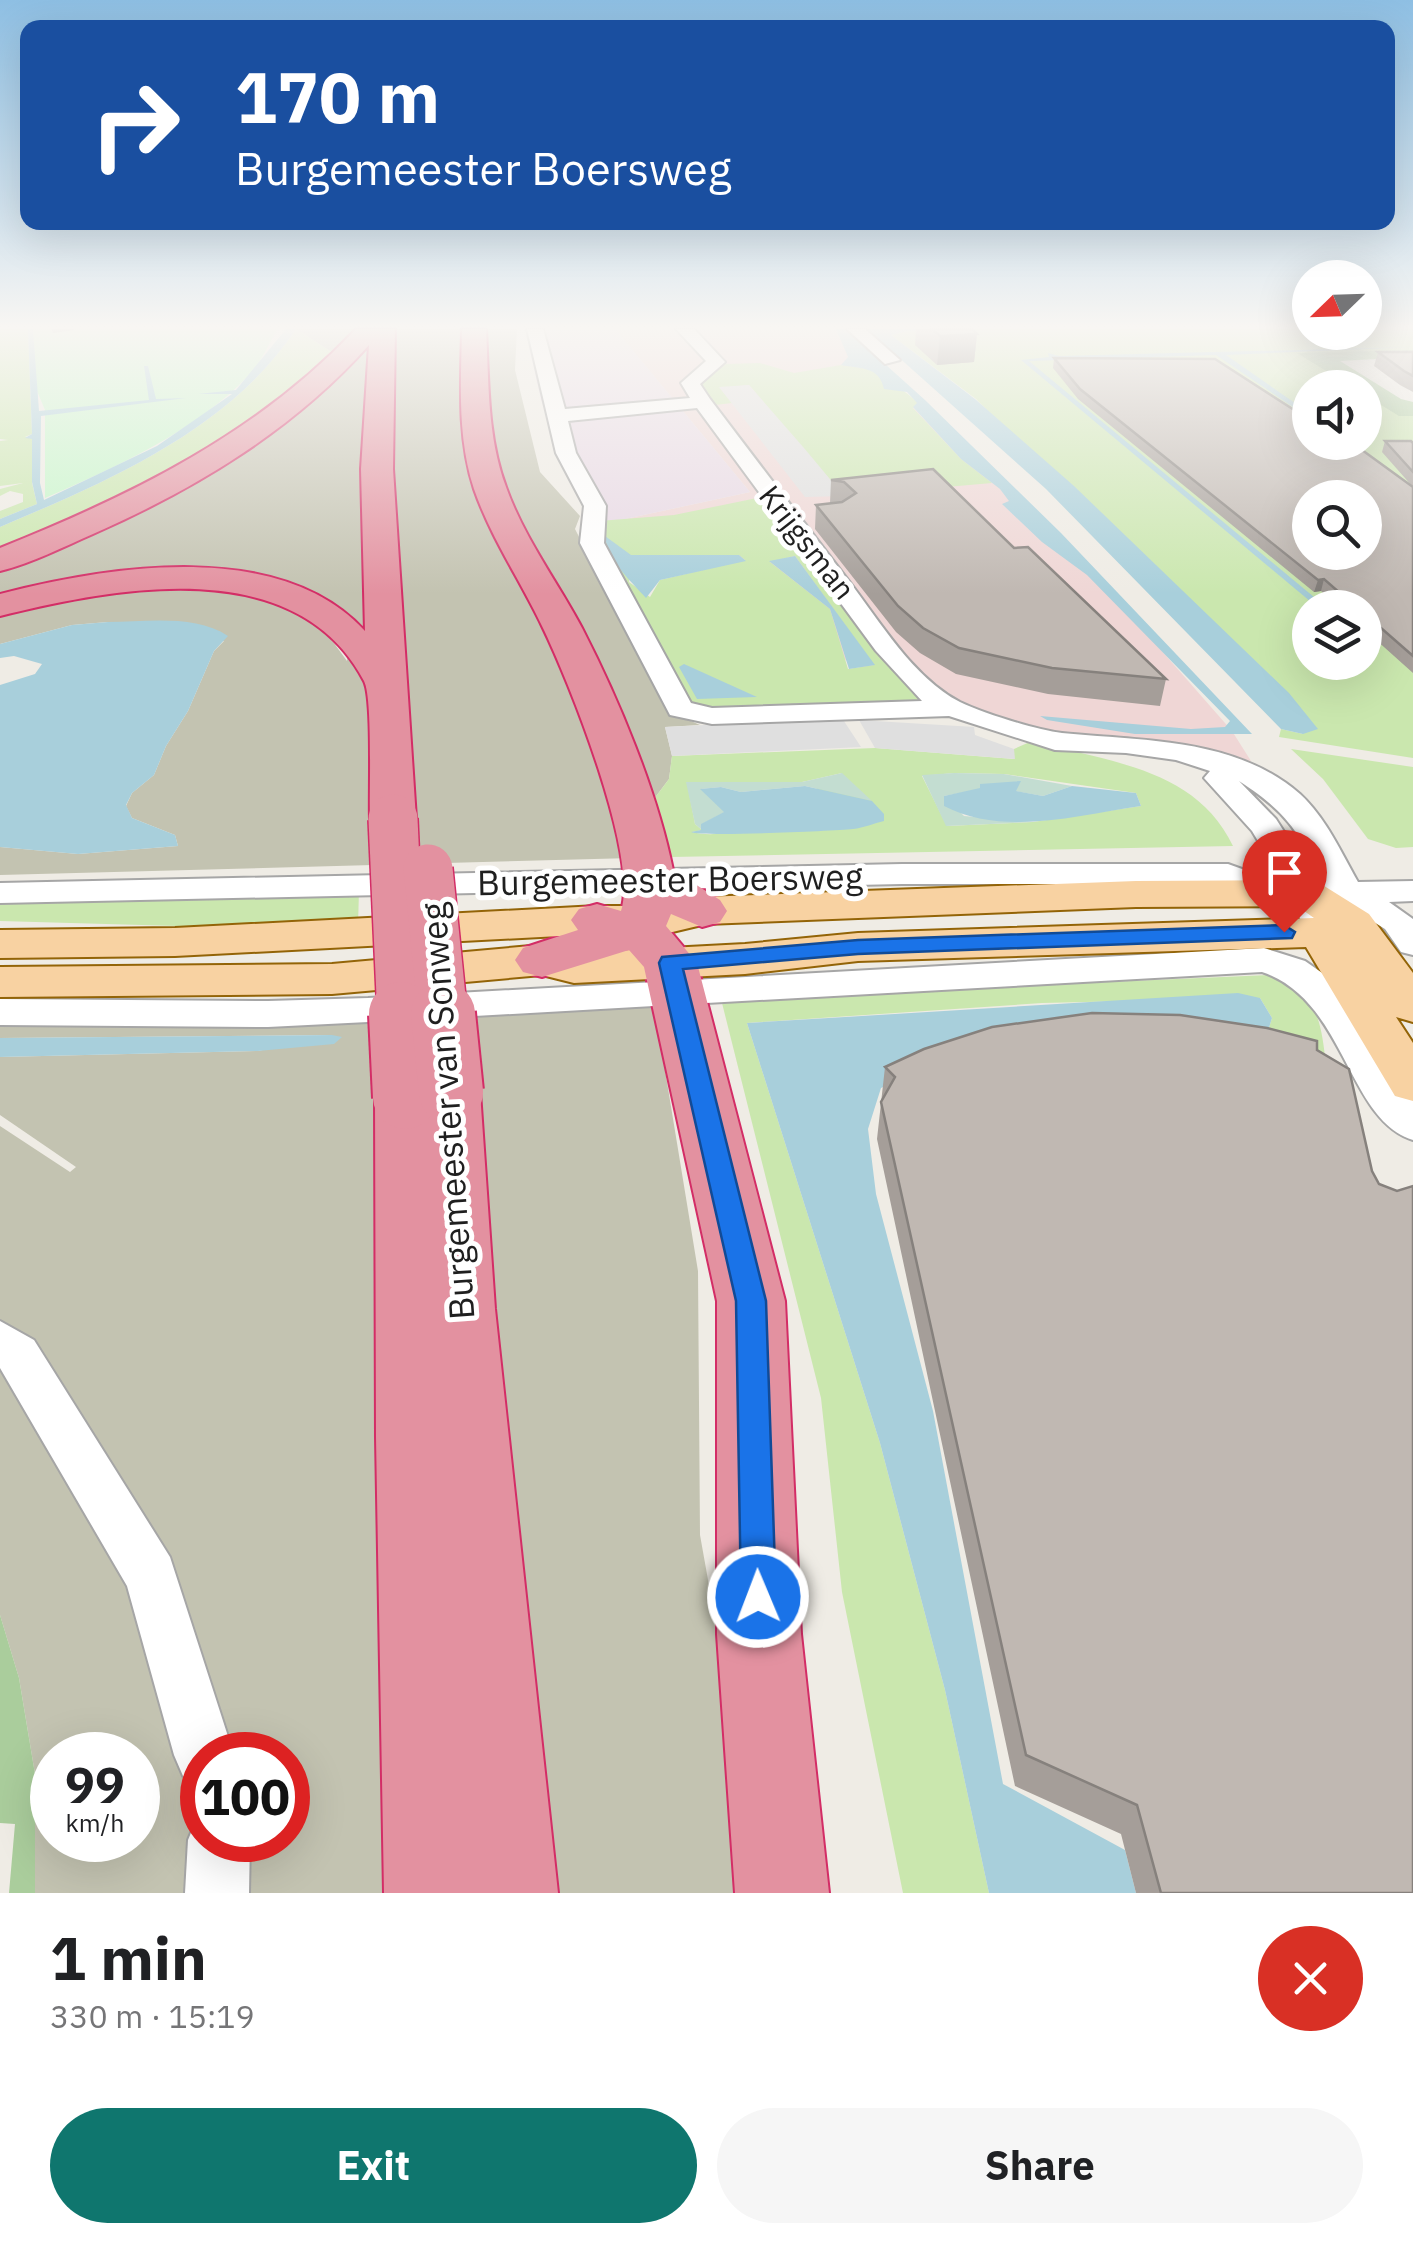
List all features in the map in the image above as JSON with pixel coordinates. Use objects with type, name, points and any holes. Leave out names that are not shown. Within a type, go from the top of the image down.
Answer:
[{"type":"highway","points":[[0,560],[141,499],[275,417]]},
{"type":"highway","name":"Burgemeester van Sonweg","points":[[379,417],[377,469],[404,677],[408,817],[428,1094],[462,1309],[511,1893]]},
{"type":"highway","points":[[400,417],[405,517],[418,619]]},
{"type":"highway","points":[[476,417],[476,435],[490,488],[514,544],[562,627],[598,709],[646,934],[751,1301],[759,1634],[782,1893]]},
{"type":"highway","points":[[0,605],[122,581],[185,579],[255,587],[309,606],[404,677]]},
{"type":"highway","points":[[542,960],[646,934],[716,910]]},
{"type":"highway","name":"Burgemeester van Sonweg","points":[[428,1094],[412,1437],[432,1893]]},
{"type":"main road","name":"Burgemeester Boersweg","points":[[716,910],[1117,894],[1353,923]]},
{"type":"main road","name":"Burgemeester Boersweg","points":[[0,944],[646,934],[746,959],[858,947],[1353,923]]},
{"type":"main road","points":[[1353,923],[1413,1006]]},
{"type":"main road","points":[[1353,923],[1413,1083]]},
{"type":"main road","points":[[0,982],[332,979],[542,960]]},
{"type":"street","name":"Krijgsman","points":[[556,417],[566,453],[595,506],[592,543],[680,709],[712,716],[950,708]]},
{"type":"street","name":"Krijgsman","points":[[713,417],[922,688],[950,708],[1055,741],[1229,781],[1353,923]]},
{"type":"street","points":[[748,463],[776,460]]},
{"type":"street","points":[[788,517],[820,513]]},
{"type":"street","name":"Krijgsman","points":[[1074,744],[1126,744],[1180,752],[1304,817],[1332,858],[1353,923]]},
{"type":"street","name":"Burgemeester Boersweg","points":[[0,1012],[268,1014],[646,934],[902,874],[1228,874],[1353,923]]},
{"type":"street","name":"Burgemeester Boersweg","points":[[0,894],[646,934],[1238,961],[1264,960],[1353,923]]},
{"type":"street","points":[[1353,923],[1333,981],[1353,1018],[1355,1031],[1346,1048],[1359,1120]]},
{"type":"street","points":[[1351,1037],[1392,1107],[1413,1125]]},
{"type":"street","points":[[0,1341],[18,1354],[151,1576],[197,1732]]},
{"type":"street","points":[[217,1893],[218,1862]]},
{"type":"shaded area","points":[[226,417],[527,417],[540,472],[580,516],[575,529],[654,685],[677,715],[700,725],[665,727],[672,756],[669,779],[654,799],[671,857],[0,875],[0,847],[78,854],[178,846],[175,835],[132,818],[126,806],[132,793],[154,775],[214,651],[224,641],[108,622],[72,625],[0,644],[0,614],[77,596],[169,587],[212,590],[272,601],[303,615],[325,631],[347,661],[351,622],[257,578],[0,600],[0,553]]},
{"type":"shaded area","points":[[547,417],[688,417],[750,492],[602,524],[559,451]]},
{"type":"shaded area","points":[[688,417],[930,417],[1118,601],[1232,731],[1251,761],[1078,738],[896,688],[602,524],[750,492]]},
{"type":"shaded area","points":[[743,417],[777,417],[844,496],[805,497]]},
{"type":"shaded area","points":[[842,718],[861,747],[672,756],[665,727]]},
{"type":"shaded area","points":[[859,720],[974,727],[975,735],[1014,749],[1015,759],[875,748]]},
{"type":"shaded area","points":[[842,773],[872,801],[805,786],[741,792],[721,787],[701,789],[725,812],[702,824],[702,830],[695,824],[686,782],[802,782]]},
{"type":"shaded area","points":[[1004,774],[1072,786],[1043,796],[1015,791],[1020,782],[944,796],[964,816],[1033,822],[946,826],[922,775]]},
{"type":"shaded area","points":[[654,1003],[698,1271],[700,1535],[741,1765],[747,1893],[35,1893],[35,1862],[160,1862],[160,1732],[30,1732],[30,1744],[19,1678],[0,1615],[0,1126],[70,1172],[76,1167],[0,1115],[0,1057],[258,1051],[332,1035],[0,1038],[0,1020]]},
{"type":"green space","points":[[0,417],[31,417],[32,434],[25,437],[32,438],[32,483],[37,504],[0,519],[0,511],[23,502],[23,494],[10,491],[0,496],[0,489],[23,483],[0,486],[0,441],[8,440],[0,439]]},
{"type":"green space","points":[[45,417],[199,417],[127,460],[45,498]]},
{"type":"green space","points":[[210,417],[262,417],[134,492],[0,553],[0,527],[123,471]]},
{"type":"green space","points":[[777,417],[922,417],[961,459],[992,483],[844,496]]},
{"type":"green space","points":[[994,417],[1292,417],[1292,460],[1382,460],[1382,417],[1413,417],[1413,758],[1279,737],[1281,729],[1303,734]]},
{"type":"green space","points":[[762,497],[898,675],[924,700],[915,706],[701,709],[680,702],[597,529],[599,521],[674,515]],"holes":[[[631,555],[739,555],[745,560],[660,580],[650,597],[629,582]],[[795,556],[874,665],[848,669],[830,609],[770,562]]]},
{"type":"green space","points":[[1032,741],[1148,772],[1197,800],[1217,820],[1233,846],[671,857],[654,799],[669,779],[672,756],[875,748],[1014,759],[1014,749]],"holes":[[[842,773],[751,825],[731,832],[692,832],[702,830],[695,824],[687,782],[802,782]],[[1004,774],[1136,793],[1141,806],[1033,822],[947,826],[922,776]]]},
{"type":"green space","points":[[1291,749],[1413,767],[1413,847],[1396,848],[1368,839],[1323,779]]},
{"type":"green space","points":[[359,890],[358,926],[287,929],[0,921],[0,900]]},
{"type":"green space","points":[[1269,975],[1297,989],[1314,1009],[1326,1065],[1268,1031],[1272,1018],[1260,998],[1042,1003],[747,1023],[880,1443],[945,1690],[989,1893],[903,1893],[842,1592],[821,1398],[721,999]]},
{"type":"green space","points":[[0,1615],[19,1678],[30,1744],[30,1862],[35,1862],[35,1893],[9,1893],[15,1824],[0,1823]]},
{"type":"water","points":[[31,417],[41,417],[40,483],[44,500],[157,446],[198,417],[210,417],[123,471],[0,527],[0,519],[37,504],[32,482],[32,439],[25,438],[32,434]]},
{"type":"water","points":[[923,417],[943,417],[1061,533],[1252,734],[1135,734],[1040,716],[1191,729],[1225,727],[1230,721],[1087,575],[1042,542],[1002,504],[1009,501],[1000,489],[961,459]]},
{"type":"water","points":[[966,417],[996,417],[1074,486],[1289,693],[1318,729],[1303,734],[1281,729],[1046,489]]},
{"type":"water","points":[[1090,417],[1097,417],[1305,590],[1297,590]]},
{"type":"water","points":[[605,536],[631,555],[739,555],[746,561],[660,580],[646,598],[615,561]]},
{"type":"water","points":[[795,556],[875,665],[849,669],[830,609],[769,561]]},
{"type":"water","points":[[186,622],[228,636],[214,651],[154,775],[132,793],[126,805],[132,818],[175,835],[178,846],[78,854],[0,847],[0,685],[35,674],[42,664],[14,656],[0,658],[0,644],[72,625]]},
{"type":"water","points":[[684,664],[757,697],[697,699],[679,667]]},
{"type":"water","points":[[1021,781],[1016,791],[1043,796],[1072,786],[1136,793],[1141,806],[1016,822],[967,815],[944,806],[944,796],[980,788],[980,784]]},
{"type":"water","points":[[805,786],[872,801],[884,814],[884,821],[840,830],[691,832],[701,830],[701,824],[724,812],[700,789],[721,787],[741,792]]},
{"type":"water","points":[[1238,993],[1260,998],[1272,1018],[1268,1031],[920,1069],[881,1088],[868,1129],[876,1194],[933,1411],[1003,1784],[1125,1850],[1136,1893],[989,1893],[945,1690],[880,1443],[747,1023]]},
{"type":"water","points":[[342,1037],[334,1044],[258,1051],[0,1057],[0,1038]]},
{"type":"building","points":[[1115,417],[1292,417],[1292,460],[1376,460],[1413,487],[1413,656],[1382,629],[1382,590],[1337,590],[1324,579],[1318,580],[1306,570],[1382,570],[1382,480],[1292,480],[1292,559]]},
{"type":"building","points":[[1385,441],[1413,443],[1413,472]]},
{"type":"building","points":[[933,469],[1014,548],[1028,547],[1166,679],[1052,668],[959,648],[923,628],[898,606],[816,505],[842,502],[856,493],[844,482],[831,480]]},
{"type":"building","points":[[1092,1013],[1180,1015],[1267,1028],[1317,1041],[1317,1050],[1349,1069],[1372,1171],[1379,1184],[1397,1191],[1413,1186],[1413,1893],[1161,1893],[1137,1805],[1026,1755],[881,1102],[895,1077],[885,1067],[924,1049],[992,1027]]},
{"type":"route","points":[[758,1597],[751,1301],[670,963],[858,947],[1284,932]]}]
